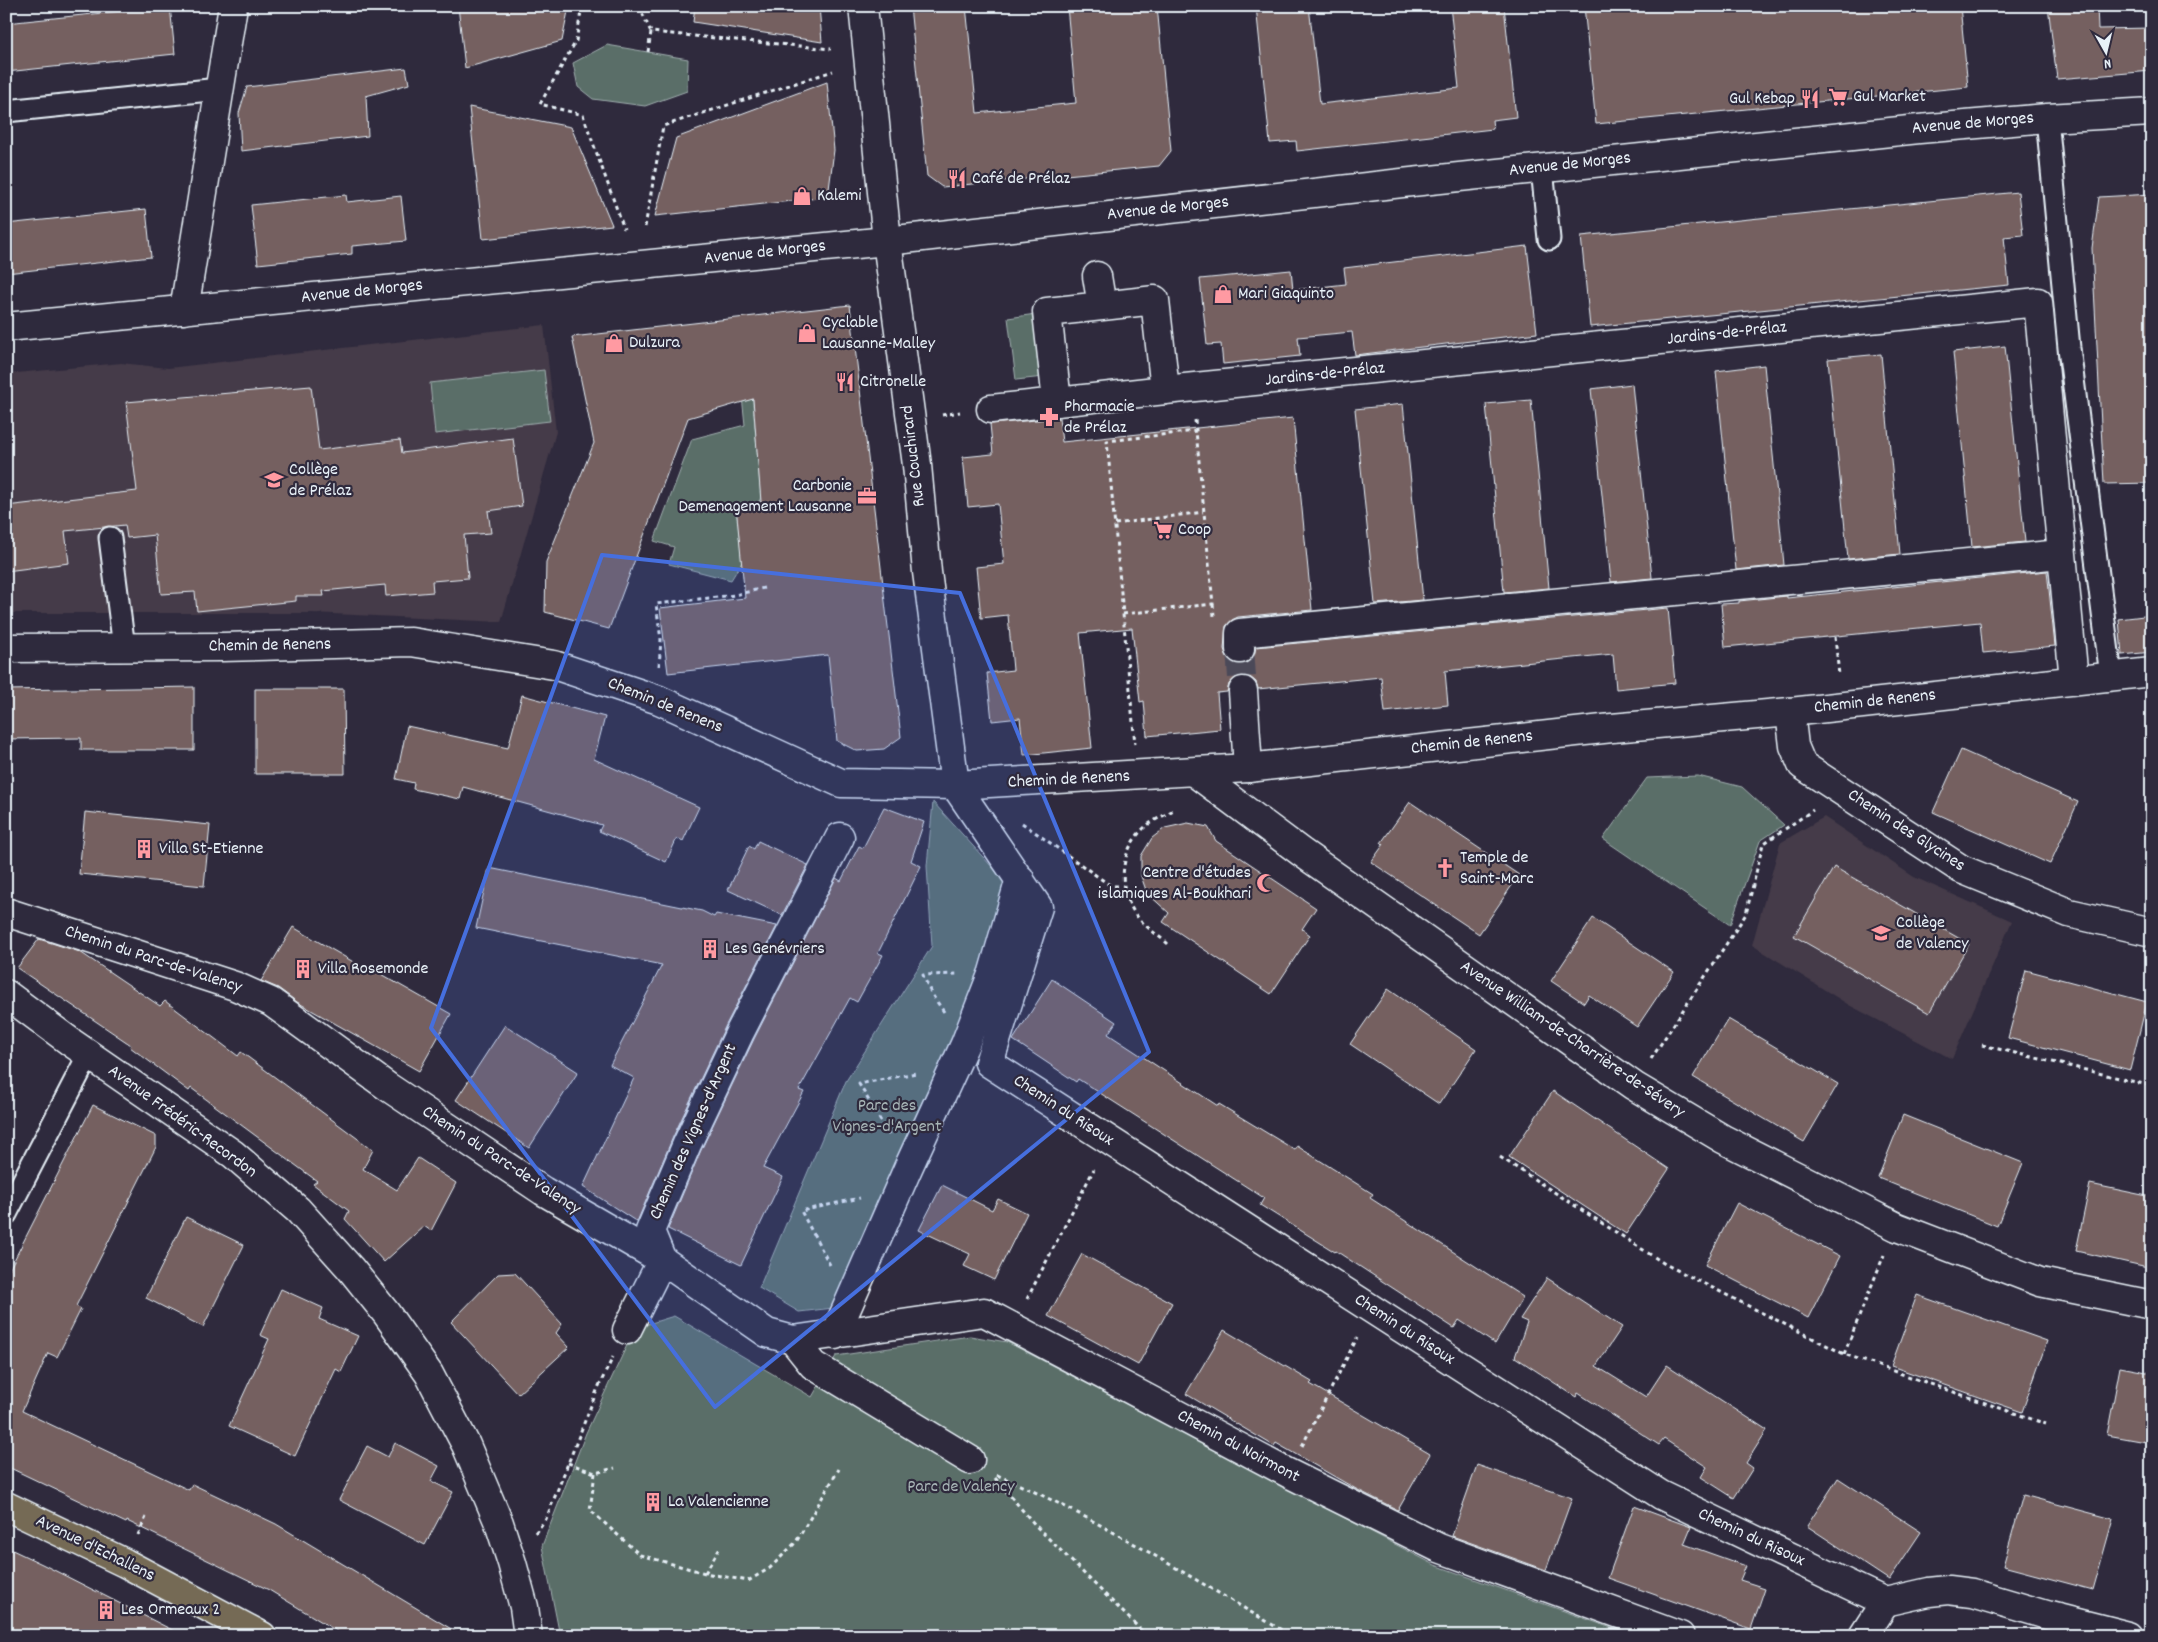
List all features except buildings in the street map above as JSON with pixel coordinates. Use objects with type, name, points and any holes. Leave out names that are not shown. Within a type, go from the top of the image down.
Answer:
[{"type":"main road","name":"Avenue d'Echallens","points":[[6,1506],[124,1563],[262,1636]]},
{"type":"street","points":[[184,310],[233,6]]},
{"type":"street","name":"Rue Couchirard","points":[[864,6],[887,241],[917,465],[927,572],[955,785]]},
{"type":"street","name":"Avenue de Morges","points":[[6,327],[887,241],[1542,168],[1919,129],[2047,118],[2152,112]]},
{"type":"street","points":[[1097,276],[1102,306]]},
{"type":"street","points":[[991,409],[1057,402],[1165,390],[1155,300],[1046,312],[1057,402]]},
{"type":"street","name":"Jardins-de-Prélaz","points":[[1165,390],[2038,302],[2074,680]]},
{"type":"street","points":[[1240,650],[1240,633],[2061,554]]},
{"type":"street","name":"Chemin de Renens","points":[[6,648],[124,648],[411,642],[554,665],[659,700],[841,783],[955,785],[1248,768],[1612,728],[1790,712],[2152,672]]},
{"type":"street","points":[[1243,691],[1248,768]]},
{"type":"street","name":"Chemin des Glycines","points":[[1790,712],[1794,746],[1802,765],[1961,869],[2069,913],[2152,932]]},
{"type":"street","name":"Avenue William-de-Charrière-de-Sévery","points":[[1194,772],[1301,852],[1634,1086],[1723,1139],[1897,1227],[2040,1282],[2152,1305]]},
{"type":"street","name":"Chemin du Risoux","points":[[955,785],[1038,907],[989,1063],[1661,1495],[1885,1602]]},
{"type":"street","name":"Chemin des Vignes-d'Argent","points":[[662,1260],[650,1231],[687,1144],[740,1032],[840,837]]},
{"type":"street","points":[[835,1335],[956,1064],[993,972],[1020,879]]},
{"type":"street","name":"Chemin du Parc-de-Valency","points":[[6,912],[235,986],[271,1002],[388,1087],[543,1191],[662,1260],[767,1333],[792,1340]]},
{"type":"street","name":"Avenue Frédéric-Recordon","points":[[6,994],[233,1154],[298,1210],[350,1268],[386,1313],[428,1374],[466,1445],[499,1523],[512,1563],[524,1607],[528,1636]]},
{"type":"street","points":[[628,1330],[662,1260]]},
{"type":"street","name":"Chemin du Noirmont","points":[[792,1340],[984,1312],[1288,1473],[1439,1548],[1680,1636]]},
{"type":"street","points":[[792,1340],[813,1365],[970,1460]]},
{"type":"street","points":[[1863,1636],[1885,1602],[1929,1592],[1948,1590],[1972,1593],[2128,1636]]},
{"type":"lane","points":[[6,111],[219,89]]},
{"type":"lane","points":[[2047,118],[2069,348],[2111,676]]},
{"type":"lane","points":[[1542,168],[1549,239]]},
{"type":"lane","points":[[110,538],[124,648]]},
{"type":"lane","points":[[6,1214],[89,1054]]},
{"type":"path","points":[[582,6],[576,41],[540,104],[583,115],[624,229]]},
{"type":"path","points":[[640,6],[651,32],[648,52]]},
{"type":"path","points":[[651,32],[831,49]]},
{"type":"path","points":[[645,226],[663,126],[833,72]]},
{"type":"path","points":[[936,416],[960,412]]},
{"type":"path","points":[[1123,614],[1213,604],[1196,431],[1107,441],[1115,524],[1123,614],[1136,752]]},
{"type":"path","points":[[1115,524],[1203,512]]},
{"type":"path","points":[[657,671],[660,664],[660,640],[656,604],[735,595],[764,588]]},
{"type":"path","points":[[1835,637],[1840,683]]},
{"type":"path","points":[[1648,1064],[1746,914],[1763,844],[1818,806]]},
{"type":"path","points":[[1168,944],[1136,916],[1123,886],[1122,875],[1129,848],[1146,827],[1175,809]]},
{"type":"path","points":[[1019,819],[1024,825],[1111,886],[1123,886]]},
{"type":"path","points":[[1982,1045],[2152,1086]]},
{"type":"path","points":[[850,1303],[801,1211],[904,1178],[859,1084],[956,1064]]},
{"type":"path","points":[[1013,1327],[1109,1140]]},
{"type":"path","points":[[1500,1157],[1665,1264],[1844,1354],[2046,1424]]},
{"type":"path","points":[[1844,1354],[1886,1251]]},
{"type":"path","points":[[1288,1473],[1372,1310]]},
{"type":"path","points":[[530,1539],[546,1518],[598,1388],[628,1330]]},
{"type":"path","points":[[568,1463],[595,1473],[615,1468]]},
{"type":"path","points":[[595,1473],[590,1510],[640,1554],[705,1573],[748,1581],[770,1568],[796,1542],[840,1469]]},
{"type":"path","points":[[1147,1636],[1036,1526],[1006,1493],[992,1473],[1042,1494],[1122,1536],[1292,1636]]},
{"type":"path","points":[[137,1537],[146,1517]]},
{"type":"path","points":[[705,1573],[719,1549]]},
{"type":"highlighted area","points":[[602,555],[960,593],[1149,1052],[715,1407],[431,1028]]},
{"type":"shaded area","name":"Collège de Prélaz","points":[[544,325],[556,432],[501,622],[312,613],[6,613],[6,374],[121,363],[168,368]]},
{"type":"shaded area","name":"Collège de Valency","points":[[1824,817],[1914,877],[2012,921],[1952,1059],[1849,1005],[1752,945],[1780,843]]},
{"type":"green space","points":[[607,45],[688,59],[687,91],[645,106],[593,99],[578,87],[573,63]]},
{"type":"green space","points":[[1036,314],[1044,377],[1016,380],[1008,318]]},
{"type":"green space","points":[[750,368],[761,497],[759,502],[736,506],[742,562],[731,580],[669,564],[674,547],[654,541],[692,439],[745,425],[742,396]]},
{"type":"green space","points":[[544,370],[550,421],[435,434],[430,383]]},
{"type":"green space","points":[[1698,776],[1742,787],[1784,825],[1760,841],[1730,925],[1603,839],[1647,778]]},
{"type":"green space","name":"Parc des Vignes-d'Argent","points":[[933,802],[1022,900],[859,1305],[799,1312],[759,1288],[846,1081],[932,946],[927,866]]},
{"type":"green space","name":"Parc de Valency","points":[[674,1316],[812,1397],[836,1356],[970,1336],[1007,1342],[1435,1565],[1634,1636],[560,1636],[542,1546],[586,1433],[635,1328]]},
{"type":"tunnel","points":[[1240,649],[1243,691]]},
{"type":"place","name":"Gul Market","points":[[1838,97]]},
{"type":"place","name":"Gul Kebap","points":[[1810,99]]},
{"type":"place","name":"Café de Prélaz","points":[[957,179]]},
{"type":"place","name":"Kalemi","points":[[802,196]]},
{"type":"place","name":"Mari Giaquinto","points":[[1223,294]]},
{"type":"place","name":"Cyclable Lausanne-Malley","points":[[807,333]]},
{"type":"place","name":"Dulzura","points":[[614,343]]},
{"type":"place","name":"Citronelle","points":[[845,382]]},
{"type":"place","name":"Pharmacie de Prélaz","points":[[1049,417]]},
{"type":"place","name":"Collège de Prélaz","points":[[274,480]]},
{"type":"place","name":"Carbonie Demenagement Lausanne","points":[[867,496]]},
{"type":"place","name":"Coop","points":[[1163,530]]},
{"type":"place","name":"Villa St-Etienne","points":[[144,849]]},
{"type":"place","name":"Temple de Saint-Marc","points":[[1445,868]]},
{"type":"place","name":"Centre d'études islamiques Al-Boukhari","points":[[1266,883]]},
{"type":"place","name":"Collège de Valency","points":[[1881,933]]},
{"type":"place","name":"Les Genévriers","points":[[710,949]]},
{"type":"place","name":"Villa Rosemonde","points":[[303,969]]},
{"type":"place","name":"La Valencienne","points":[[653,1502]]},
{"type":"place","name":"Les Ormeaux 2","points":[[106,1610]]}]
